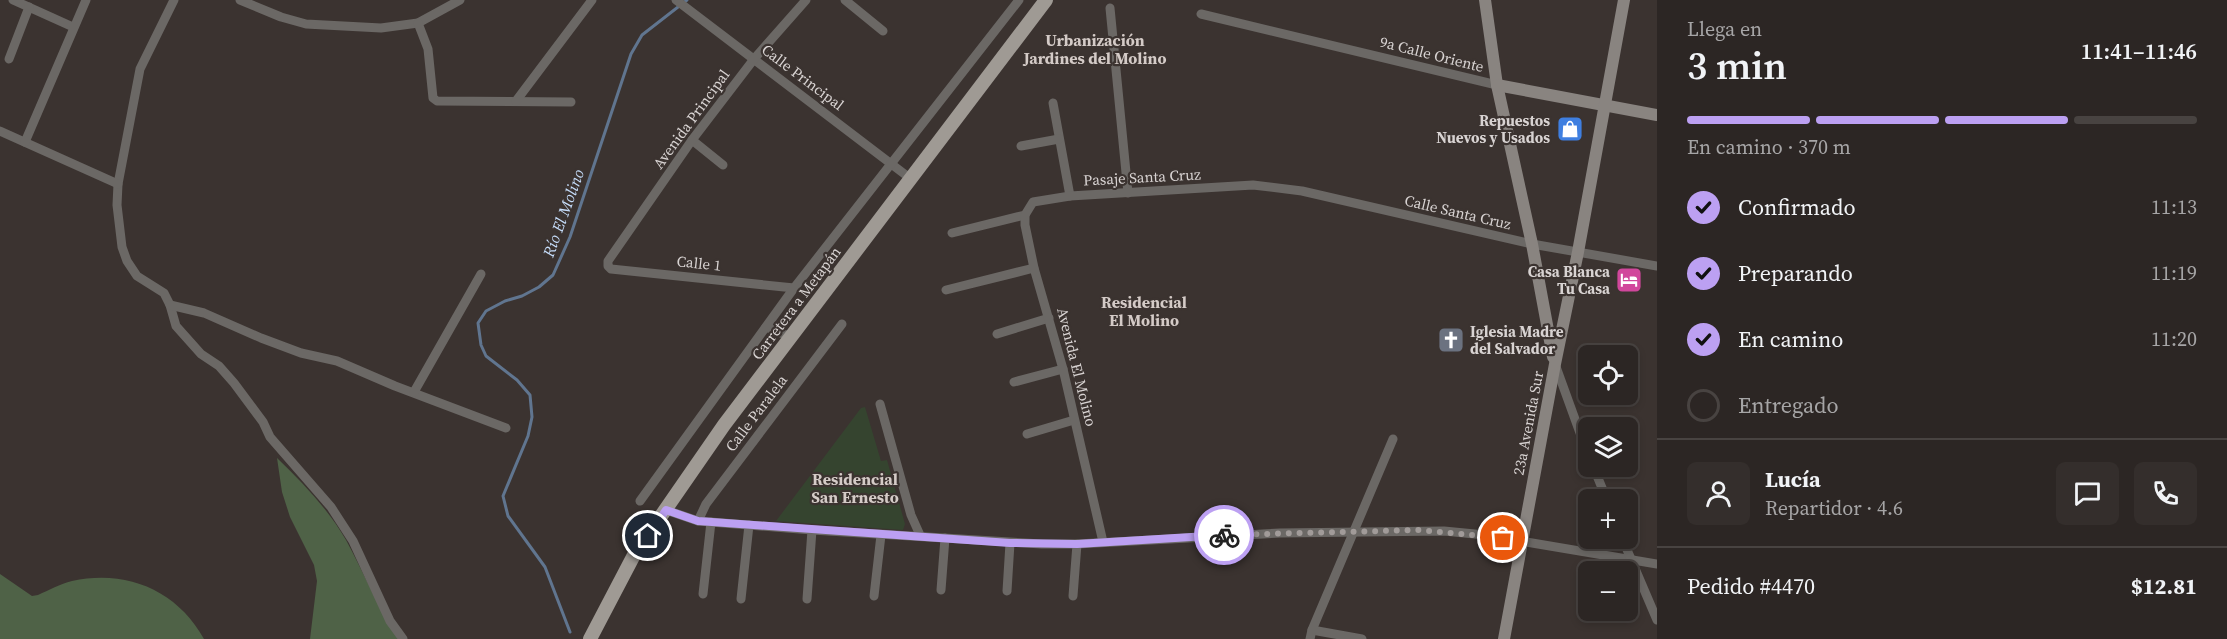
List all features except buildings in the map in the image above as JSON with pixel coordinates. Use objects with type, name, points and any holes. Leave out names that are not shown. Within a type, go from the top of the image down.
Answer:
[{"type":"main road","name":"Carretera a Metapán","points":[[590,639],[634,555],[724,426],[1046,0]]},
{"type":"main road","points":[[1485,0],[1497,85],[1532,244],[1555,364]]},
{"type":"main road","name":"23a Avenida Sur","points":[[1504,639],[1624,0]]},
{"type":"main road","name":"9a Calle Oriente","points":[[1497,85],[1657,115]]},
{"type":"street","points":[[13,0],[73,27]]},
{"type":"street","points":[[25,142],[86,0]]},
{"type":"street","points":[[174,0],[140,69],[118,184],[117,206],[122,247],[127,261],[137,276],[164,293],[176,326],[201,354],[219,366],[234,383],[263,422],[270,437],[331,507],[353,541],[390,621],[403,639]]},
{"type":"street","points":[[240,0],[281,17],[306,24],[381,28],[418,23],[460,0]]},
{"type":"street","points":[[516,101],[592,0]]},
{"type":"street","name":"Calle Principal","points":[[676,0],[911,179]]},
{"type":"street","name":"Avenida Principal","points":[[608,261],[692,141],[754,59],[806,0]]},
{"type":"street","points":[[845,0],[883,31]]},
{"type":"street","points":[[640,501],[794,288],[1019,0]]},
{"type":"street","points":[[9,59],[29,7]]},
{"type":"street","points":[[1110,8],[1128,193]]},
{"type":"street","name":"9a Calle Oriente","points":[[1201,14],[1497,85]]},
{"type":"street","points":[[418,23],[428,49],[435,100],[571,102]]},
{"type":"street","points":[[1053,103],[1070,196]]},
{"type":"street","points":[[0,131],[118,184]]},
{"type":"street","points":[[1021,147],[1059,139]]},
{"type":"street","points":[[692,141],[723,165]]},
{"type":"street","name":"Pasaje Santa Cruz","points":[[1025,215],[1033,202],[1070,196],[1253,185]]},
{"type":"street","name":"Calle Santa Cruz","points":[[1253,185],[1302,191],[1532,244],[1657,266]]},
{"type":"street","points":[[952,233],[1025,215]]},
{"type":"street","name":"Avenida El Molino","points":[[1025,215],[1034,268],[1063,369],[1103,542]]},
{"type":"street","name":"Calle 1","points":[[608,261],[611,269],[794,288]]},
{"type":"street","points":[[946,290],[1034,268]]},
{"type":"street","points":[[414,392],[481,274]]},
{"type":"street","points":[[170,305],[198,310],[301,353],[338,361],[395,386],[506,428]]},
{"type":"street","points":[[997,333],[1049,318]]},
{"type":"street","name":"Calle Paralela","points":[[698,521],[706,504],[842,324]]},
{"type":"street","points":[[766,327],[790,338]]},
{"type":"street","points":[[1555,364],[1578,427]]},
{"type":"street","points":[[1014,382],[1063,369]]},
{"type":"street","points":[[880,404],[911,515],[920,535]]},
{"type":"street","points":[[1027,434],[1074,420]]},
{"type":"street","points":[[1362,639],[1311,634],[1394,439]]},
{"type":"street","points":[[666,510],[698,521],[1010,543],[1077,544],[1233,534],[1356,530],[1444,531],[1521,541],[1657,564]]},
{"type":"street","points":[[703,594],[711,522]]},
{"type":"street","points":[[741,599],[749,525]]},
{"type":"street","points":[[807,598],[812,530]]},
{"type":"street","points":[[874,596],[881,534]]},
{"type":"street","points":[[941,590],[945,538]]},
{"type":"street","points":[[1007,591],[1010,543]]},
{"type":"street","points":[[1073,596],[1077,544]]},
{"type":"street","points":[[1626,549],[1657,621]]},
{"type":"green space","points":[[865,407],[881,461],[887,460],[905,524],[903,530],[776,521],[861,408]]},
{"type":"green space","points":[[277,458],[314,497],[339,529],[398,639],[310,639],[317,581],[314,565],[290,517],[282,492]]},
{"type":"green space","points":[[0,574],[32,596],[72,581],[112,578],[130,581],[165,596],[193,622],[204,639],[0,639]]},
{"type":"waterway","name":"Río El Molino","points":[[570,632],[545,567],[508,516],[503,496],[528,436],[532,417],[530,395],[517,380],[486,356],[481,345],[478,323],[486,311],[539,287],[553,275],[570,237],[631,54],[642,35],[687,0]]},
{"type":"way so far","points":[[1224,535],[1420,530],[1503,538]]},
{"type":"place","name":"Repuestos Nuevos y Usados","points":[[1570,129]]},
{"type":"place","name":"Casa Blanca Tu Casa","points":[[1629,280]]},
{"type":"place","name":"Iglesia Madre del Salvador","points":[[1451,340]]},
{"type":"district","name":"Urbanización Jardines del Molino","points":[[1095,49]]},
{"type":"district","name":"Residencial El Molino","points":[[1144,311]]},
{"type":"district","name":"Residencial San Ernesto","points":[[855,488]]},
{"type":"route","points":[[648,536],[666,510],[698,521],[1010,543],[1077,544],[1224,535]]}]
